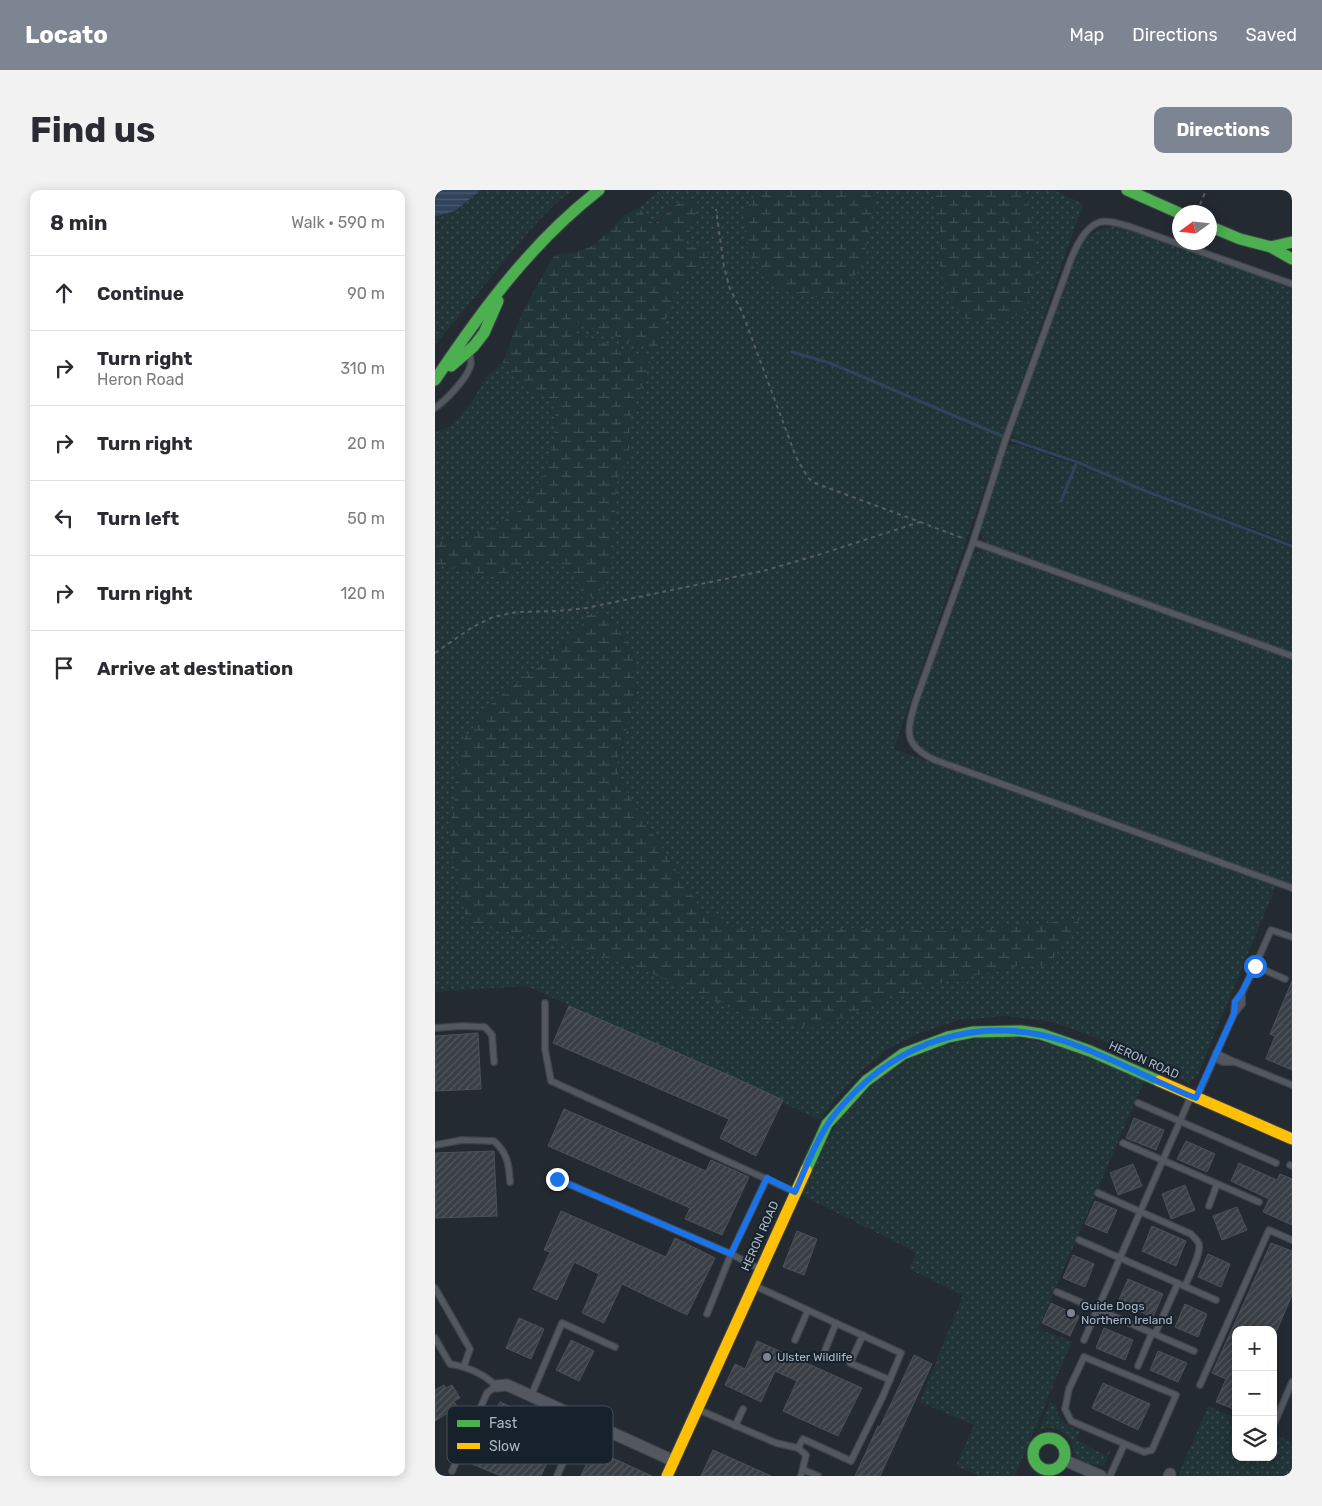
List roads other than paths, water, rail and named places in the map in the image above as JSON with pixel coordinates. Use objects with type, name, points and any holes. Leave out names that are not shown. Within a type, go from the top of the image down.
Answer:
[{"type":"street","points":[[437,377],[469,329],[541,242],[581,204],[599,190]]},
{"type":"street","points":[[1127,190],[1172,210]]},
{"type":"street","points":[[1217,229],[1240,239],[1271,247],[1292,259]]},
{"type":"street","points":[[1271,247],[1292,242]]},
{"type":"street","points":[[437,377],[470,350],[484,333],[507,282]]},
{"type":"street","name":"HERON ROAD","points":[[667,1476],[827,1124],[867,1081],[903,1054],[948,1038],[973,1032],[1021,1031],[1041,1034],[1090,1051],[1292,1139]]},
{"type":"street","points":[[497,1386],[507,1386],[553,1406]]},
{"type":"street","points":[[613,1433],[674,1461]]},
{"type":"street","points":[[1065,1460],[1084,1473],[1101,1476]]},
{"type":"lane","points":[[1292,284],[1128,226],[1101,222],[1092,226],[1077,245],[1071,259],[1008,432],[908,726],[909,735],[915,747],[923,754],[935,760],[1292,888]]},
{"type":"lane","points":[[435,408],[448,398],[468,371],[471,363],[470,350]]},
{"type":"lane","points":[[970,541],[1292,656]]},
{"type":"lane","points":[[1084,1340],[1179,1121],[1194,1097],[1234,1014],[1242,1004],[1242,992],[1271,930],[1292,937]]},
{"type":"lane","points":[[1255,966],[1285,979]]},
{"type":"lane","points":[[545,1003],[545,1049],[551,1081],[795,1192]]},
{"type":"lane","points":[[435,1028],[485,1027],[492,1035],[493,1062]]},
{"type":"lane","points":[[1215,1056],[1292,1085]]},
{"type":"lane","points":[[1138,1104],[1276,1163]]},
{"type":"lane","points":[[435,1146],[462,1140],[493,1141],[504,1150],[510,1182]]},
{"type":"lane","points":[[1123,1143],[1259,1202]]},
{"type":"lane","points":[[707,1314],[731,1254],[767,1178]]},
{"type":"lane","points":[[557,1179],[731,1254],[760,1269]]},
{"type":"lane","points":[[1209,1206],[1217,1184]]},
{"type":"lane","points":[[1098,1193],[1191,1234],[1199,1245],[1199,1252],[1153,1334],[1138,1366]]},
{"type":"lane","points":[[1200,1385],[1269,1230],[1292,1240]]},
{"type":"lane","points":[[1079,1240],[1216,1300]]},
{"type":"lane","points":[[753,1285],[901,1353],[851,1461],[803,1439],[798,1448]]},
{"type":"lane","points":[[435,1288],[470,1349],[464,1366]]},
{"type":"lane","points":[[1057,1292],[1194,1351]]},
{"type":"lane","points":[[795,1340],[808,1310]]},
{"type":"lane","points":[[531,1396],[562,1323],[615,1347]]},
{"type":"lane","points":[[824,1353],[836,1323]]},
{"type":"lane","points":[[863,1335],[850,1362],[889,1380]]},
{"type":"lane","points":[[435,1338],[450,1364],[464,1366],[487,1376],[497,1386],[487,1393],[481,1406]]},
{"type":"lane","points":[[1085,1356],[1176,1395],[1152,1450],[1144,1452],[1124,1445],[1071,1421],[1065,1409],[1069,1389],[1085,1356]]},
{"type":"lane","points":[[1277,1417],[1292,1382]]},
{"type":"lane","points":[[697,1409],[776,1443],[798,1448],[806,1455],[801,1476]]},
{"type":"lane","points":[[735,1426],[743,1409]]},
{"type":"lane","points":[[1110,1476],[1124,1445]]},
{"type":"lane","points":[[451,1472],[455,1464]]},
{"type":"lane","points":[[557,1476],[562,1464]]},
{"type":"lane","points":[[803,1470],[818,1476]]},
{"type":"water","points":[[435,190],[481,190],[455,211],[435,216]]},
{"type":"waterway","points":[[792,352],[830,363],[1002,436]]},
{"type":"waterway","points":[[1012,440],[1077,462]]},
{"type":"waterway","points":[[1061,501],[1077,462],[1143,490],[1292,546]]},
{"type":"place","name":"Guide Dogs Northern Ireland","points":[[1071,1313]]},
{"type":"place","name":"Ulster Wildlife","points":[[767,1357]]}]
